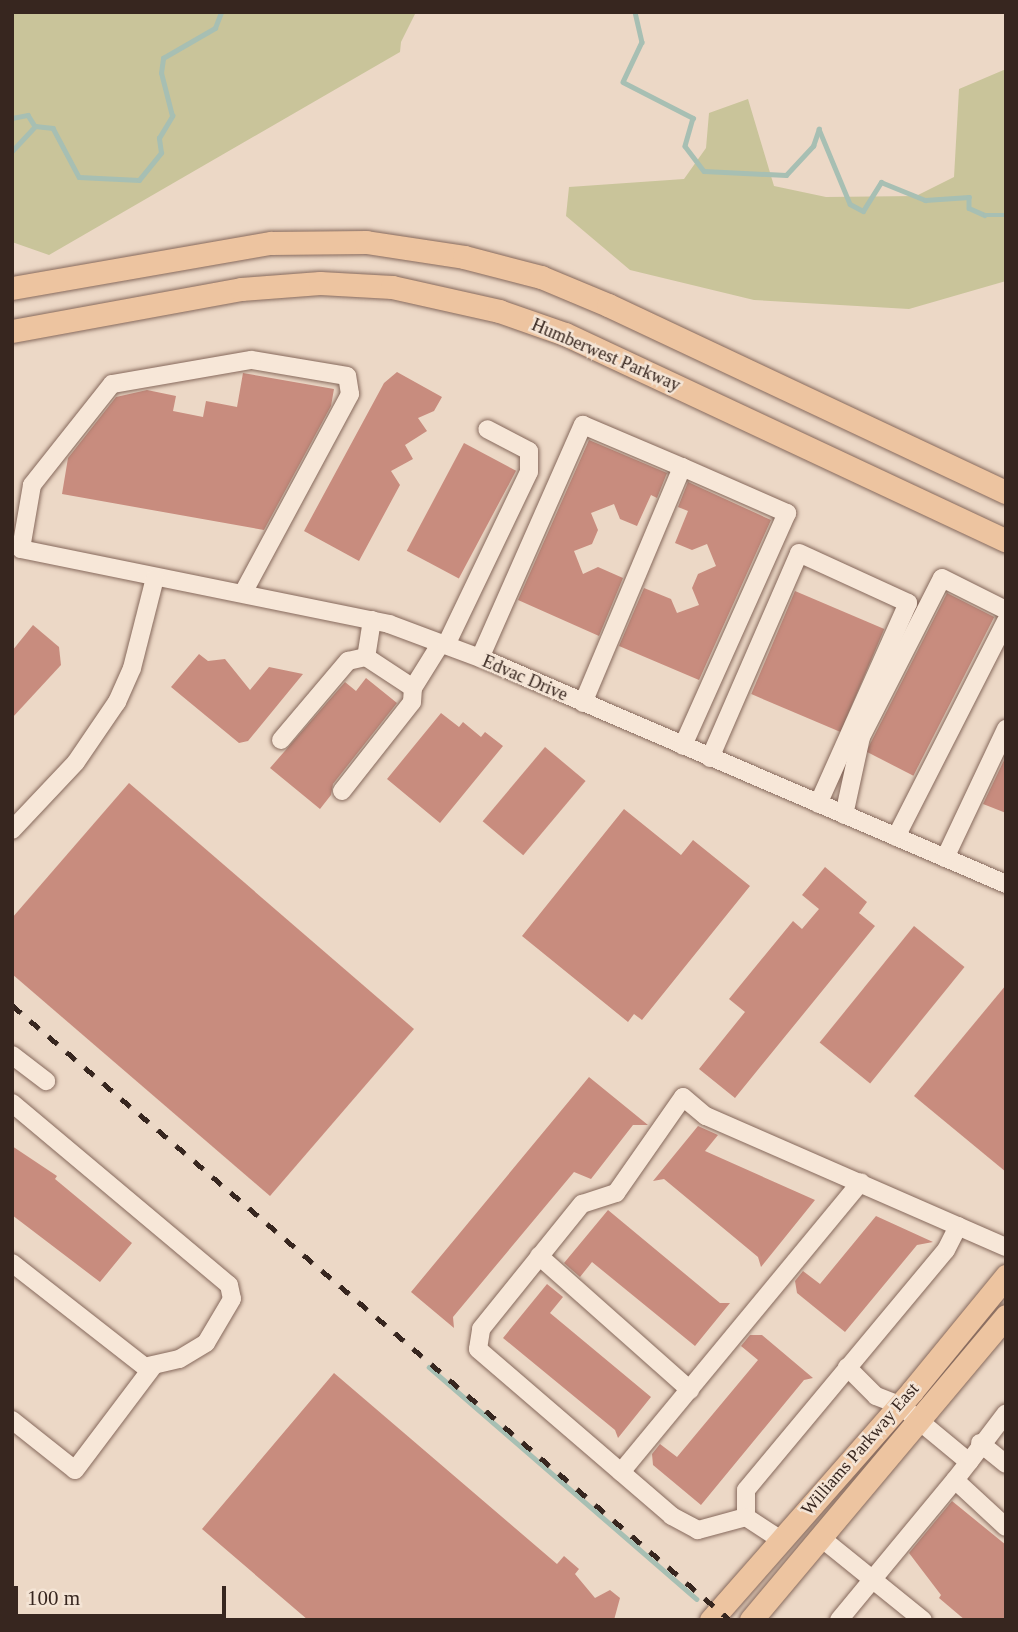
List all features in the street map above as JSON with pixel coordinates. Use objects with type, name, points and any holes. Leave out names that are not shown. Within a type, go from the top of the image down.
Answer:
[{"type":"main road","points":[[12,288],[241,246],[366,242],[464,257],[541,277],[608,305],[1006,492]]},
{"type":"main road","points":[[12,299],[142,265]]},
{"type":"main road","name":"Humberwest Parkway","points":[[12,331],[241,289],[320,283],[393,287],[499,311],[565,334],[1006,541]]},
{"type":"main road","name":"Williams Parkway East","points":[[711,1620],[901,1405],[1006,1276]]},
{"type":"main road","name":"Williams Parkway East","points":[[751,1620],[1006,1316]]},
{"type":"street","name":"Edvac Drive","points":[[243,593],[350,394],[347,376],[251,360],[112,384],[32,485],[21,550],[372,620],[443,644],[1006,884]]},
{"type":"street","points":[[480,658],[583,425],[787,513],[683,747]]},
{"type":"street","points":[[342,791],[412,702],[412,688],[443,644],[529,472],[529,451],[487,429]]},
{"type":"street","points":[[583,703],[681,467]]},
{"type":"street","points":[[710,758],[799,553],[908,603],[818,804]]},
{"type":"street","points":[[12,830],[76,762],[117,702],[132,668],[155,578]]},
{"type":"street","points":[[844,815],[861,737],[942,578],[1006,610]]},
{"type":"street","points":[[366,657],[372,620]]},
{"type":"street","points":[[896,837],[1006,621]]},
{"type":"street","points":[[281,740],[348,661],[366,657],[412,688]]},
{"type":"street","points":[[945,858],[1006,729]]},
{"type":"street","points":[[12,1055],[46,1080]]},
{"type":"street","points":[[781,1540],[746,1517],[698,1530],[672,1516],[478,1349],[481,1329],[582,1204],[616,1193],[683,1097],[706,1115],[1006,1247]]},
{"type":"street","points":[[12,1103],[229,1285],[232,1299],[215,1333],[192,1353],[145,1367],[12,1263]]},
{"type":"street","points":[[621,1472],[861,1182]]},
{"type":"street","points":[[746,1517],[746,1490],[946,1250],[958,1226]]},
{"type":"street","points":[[539,1256],[690,1390]]},
{"type":"street","points":[[12,1420],[75,1470],[155,1365]]},
{"type":"street","points":[[847,1367],[876,1396],[901,1405],[969,1462]]},
{"type":"street","points":[[839,1620],[871,1578],[955,1480],[980,1443],[1006,1413]]},
{"type":"street","points":[[980,1443],[1006,1464]]},
{"type":"street","points":[[955,1480],[1006,1527]]},
{"type":"street","points":[[820,1537],[923,1620]]},
{"type":"shaded area","points":[[12,12],[416,12],[401,42],[400,52],[49,255],[12,242]]},
{"type":"shaded area","points":[[1006,69],[1006,281],[909,309],[754,300],[630,270],[566,216],[569,187],[684,179],[706,148],[709,113],[748,99],[774,186],[826,197],[916,196],[954,177],[959,89]]},
{"type":"building","points":[[397,372],[442,397],[434,411],[418,418],[427,431],[405,445],[413,459],[391,471],[400,485],[359,561],[304,531],[384,383]]},
{"type":"building","points":[[243,373],[334,389],[331,406],[264,530],[62,494],[68,458],[116,397],[147,390],[176,396],[173,411],[203,417],[206,401],[237,407]]},
{"type":"building","points":[[589,440],[667,473],[657,498],[651,495],[637,526],[620,519],[614,504],[591,513],[598,530],[592,544],[574,551],[583,574],[598,567],[623,578],[599,636],[518,600]]},
{"type":"building","points":[[464,443],[516,471],[459,578],[407,551]]},
{"type":"building","points":[[688,482],[771,520],[699,680],[619,646],[644,588],[671,599],[677,613],[699,605],[692,588],[698,574],[716,566],[707,544],[692,550],[675,543],[688,511],[678,507]]},
{"type":"building","points":[[795,591],[884,629],[841,732],[751,694]]},
{"type":"building","points":[[947,593],[994,617],[913,776],[866,752]]},
{"type":"building","points":[[33,625],[59,647],[61,665],[12,718],[12,651]]},
{"type":"building","points":[[199,654],[208,661],[225,659],[250,690],[269,667],[303,674],[248,741],[239,743],[171,687]]},
{"type":"building","points":[[366,678],[397,703],[333,784],[331,795],[320,809],[270,768],[345,682],[356,691]]},
{"type":"building","points":[[441,713],[459,727],[463,722],[481,737],[485,732],[503,746],[440,823],[387,779]]},
{"type":"building","points":[[545,747],[586,781],[523,855],[483,821]]},
{"type":"building","points":[[1006,756],[1006,813],[983,804]]},
{"type":"building","points":[[129,783],[414,1029],[270,1196],[12,974],[12,918]]},
{"type":"building","points":[[624,809],[681,855],[693,840],[750,886],[642,1020],[634,1014],[628,1022],[522,936]]},
{"type":"building","points":[[825,867],[867,902],[859,913],[875,926],[735,1098],[699,1069],[745,1012],[729,999],[793,921],[802,929],[819,909],[802,895]]},
{"type":"building","points":[[914,926],[965,967],[870,1083],[820,1043]]},
{"type":"building","points":[[1006,985],[1006,1172],[914,1096]]},
{"type":"building","points":[[589,1077],[648,1125],[633,1125],[591,1179],[574,1172],[453,1317],[454,1328],[411,1292]]},
{"type":"building","points":[[698,1126],[718,1135],[705,1151],[815,1200],[761,1267],[758,1257],[664,1179],[653,1181]]},
{"type":"building","points":[[12,1146],[57,1176],[55,1179],[132,1243],[100,1282],[12,1215]]},
{"type":"building","points":[[608,1210],[720,1303],[730,1303],[695,1346],[592,1262],[580,1277],[564,1263]]},
{"type":"building","points":[[876,1216],[933,1242],[917,1245],[845,1332],[797,1293],[795,1281],[803,1271],[820,1284]]},
{"type":"building","points":[[547,1284],[563,1297],[550,1313],[651,1397],[618,1438],[615,1430],[503,1338]]},
{"type":"building","points":[[750,1335],[762,1335],[813,1378],[804,1380],[701,1505],[653,1465],[652,1454],[660,1444],[677,1457],[758,1360],[741,1346]]},
{"type":"building","points":[[334,1373],[557,1564],[564,1556],[579,1569],[575,1574],[595,1598],[610,1590],[620,1598],[614,1620],[308,1620],[202,1529]]},
{"type":"building","points":[[952,1501],[1006,1545],[1006,1620],[965,1620],[939,1598],[941,1595],[909,1553]]},
{"type":"waterway","points":[[12,118],[28,115],[35,126],[53,128],[79,177],[139,180],[161,153],[159,138],[172,116],[161,73],[163,58],[215,28],[221,12]]},
{"type":"waterway","points":[[635,12],[642,42],[623,82],[693,118],[685,146],[704,171],[786,175],[813,146],[819,129],[850,204],[863,211],[881,182],[925,200],[969,197],[969,208],[985,215],[1006,215]]},
{"type":"waterway","points":[[12,151],[35,126]]},
{"type":"waterway","points":[[429,1367],[697,1599]]},
{"type":"railway","points":[[12,1005],[730,1620]]}]
